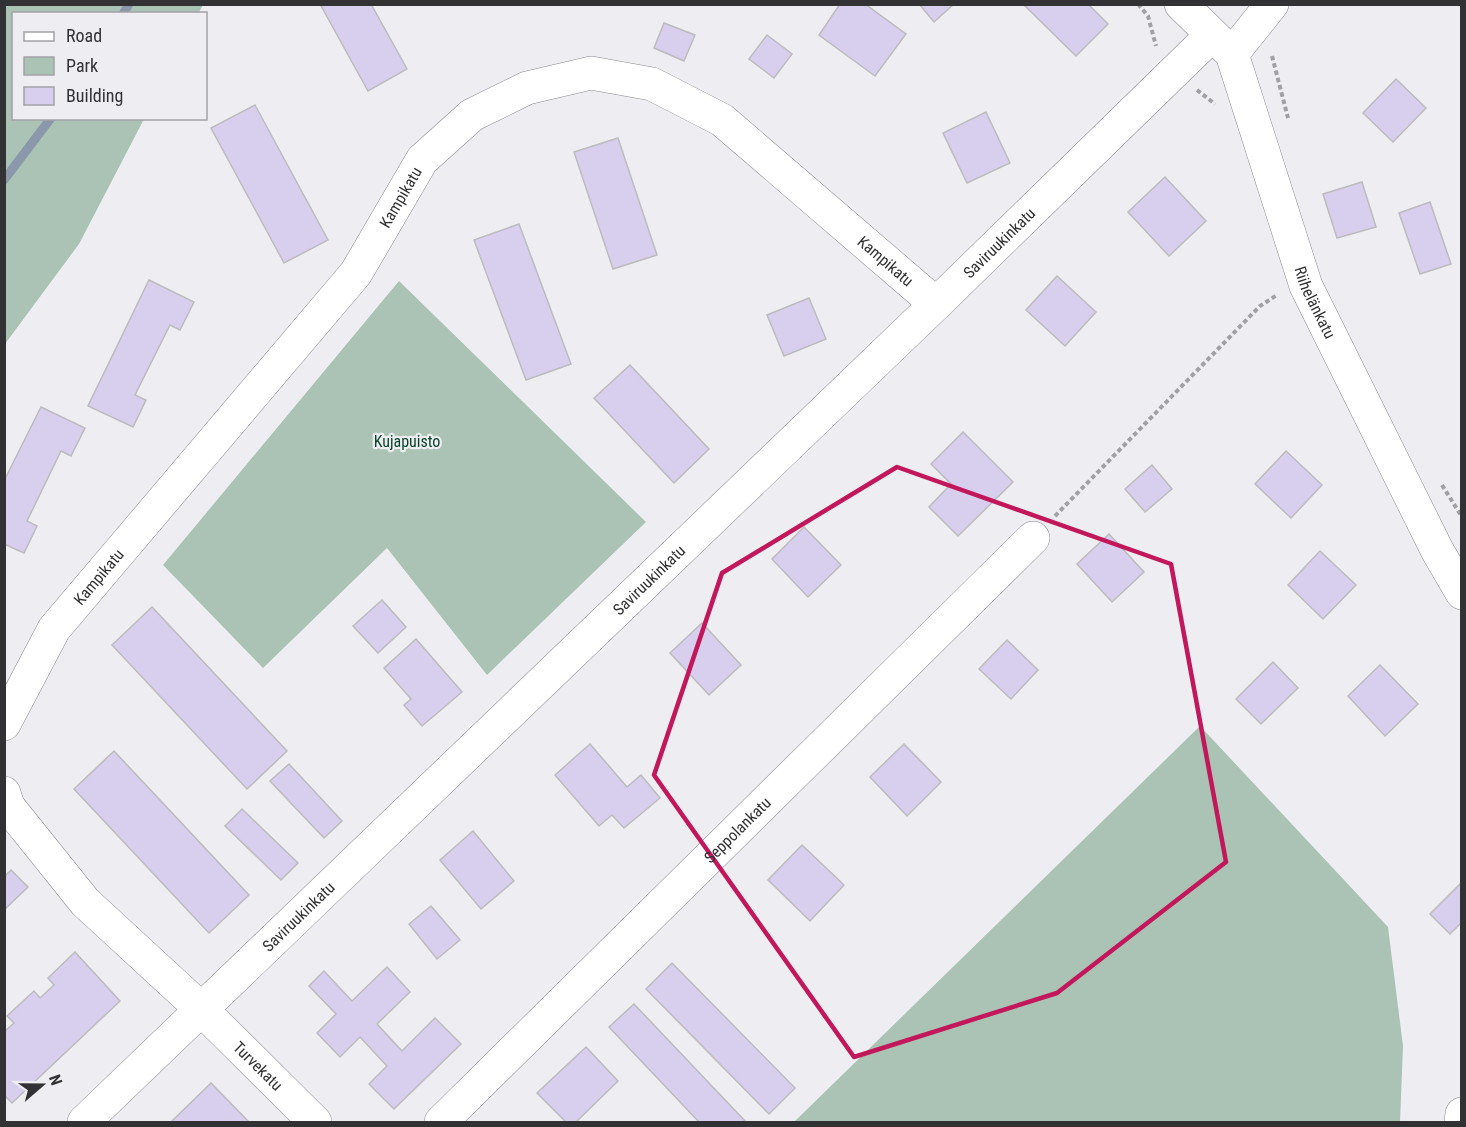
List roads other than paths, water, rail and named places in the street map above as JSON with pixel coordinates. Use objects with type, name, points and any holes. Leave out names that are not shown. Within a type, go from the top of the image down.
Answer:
[{"type":"street","points":[[1181,4],[1222,45],[1272,4]]},
{"type":"street","name":"Riihelänkatu","points":[[1222,45],[1306,286],[1449,546],[1461,593]]},
{"type":"street","name":"Saviruukinkatu","points":[[84,1122],[200,1008],[936,304],[1222,45]]},
{"type":"street","name":"Kampikatu","points":[[4,724],[54,629],[356,273],[422,160],[472,115],[527,88],[591,73],[652,84],[722,120],[936,304]]},
{"type":"street","name":"Seppolankatu","points":[[441,1122],[1034,538]]},
{"type":"street","points":[[4,793],[8,806],[85,902],[200,1008]]},
{"type":"street","name":"Turvekatu","points":[[200,1008],[315,1122]]},
{"type":"street","points":[[1461,1114],[1461,1122]]},
{"type":"waterway","points":[[124,12],[129,4]]},
{"type":"waterway","points":[[4,180],[49,120]]},
{"type":"park label","name":"Kujapuisto","points":[[407,441]]}]
